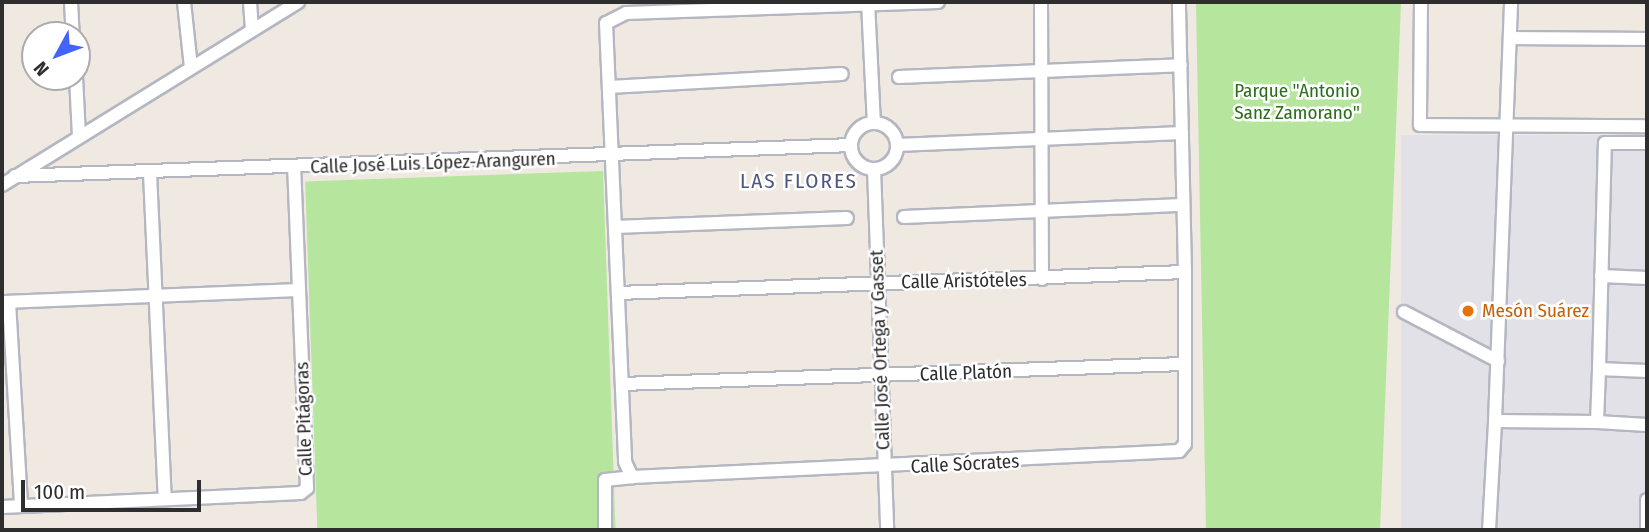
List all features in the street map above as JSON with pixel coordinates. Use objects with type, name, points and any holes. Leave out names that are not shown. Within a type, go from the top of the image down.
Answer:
[{"type":"street","points":[[71,2],[72,21]]},
{"type":"street","points":[[184,2],[191,67]]},
{"type":"street","points":[[250,2],[253,30]]},
{"type":"street","points":[[2,185],[298,2]]},
{"type":"street","points":[[630,474],[622,384],[614,155],[606,23],[626,13],[938,2]]},
{"type":"street","points":[[1041,2],[1042,71],[1038,139],[1042,279]]},
{"type":"street","points":[[1179,2],[1185,272],[1184,364]]},
{"type":"street","points":[[1420,2],[1420,125],[1647,127]]},
{"type":"street","points":[[1489,530],[1510,126],[1511,2]]},
{"type":"street","points":[[868,3],[874,123]]},
{"type":"street","points":[[1510,38],[1647,39]]},
{"type":"street","points":[[899,77],[1181,65]]},
{"type":"street","points":[[609,87],[842,74]]},
{"type":"street","points":[[77,91],[79,136]]},
{"type":"street","points":[[874,123],[889,129],[897,145],[893,159],[874,169],[858,162],[851,145],[855,133],[874,123]]},
{"type":"street","points":[[897,145],[1182,133]]},
{"type":"street","points":[[1597,422],[1605,143],[1647,143]]},
{"type":"street","name":"Calle José Luis López-Aranguren","points":[[15,176],[294,169],[851,145]]},
{"type":"street","name":"Calle Pitágoras","points":[[2,507],[301,493],[307,488],[294,169]]},
{"type":"street","name":"Calle José Ortega y Gasset","points":[[874,169],[887,530]]},
{"type":"street","points":[[150,173],[165,499]]},
{"type":"street","points":[[904,217],[1182,205]]},
{"type":"street","points":[[615,227],[847,218]]},
{"type":"street","name":"Calle Aristóteles","points":[[618,293],[1185,272]]},
{"type":"street","points":[[1601,276],[1647,278]]},
{"type":"street","points":[[21,506],[6,302],[299,290]]},
{"type":"street","points":[[1404,312],[1497,361]]},
{"type":"street","name":"Calle Platón","points":[[622,384],[1184,364]]},
{"type":"street","name":"Calle Sócrates","points":[[605,530],[605,480],[630,474],[884,467],[1179,451],[1185,444],[1184,364]]},
{"type":"street","points":[[1599,369],[1647,371]]},
{"type":"street","points":[[1494,421],[1647,425]]},
{"type":"street","points":[[1647,500],[1647,530]]},
{"type":"shaded area","points":[[1401,135],[1647,135],[1647,530],[1401,530]]},
{"type":"green space","name":"Parque \"Antonio Sanz Zamorano\"","points":[[1196,2],[1401,2],[1380,530],[1206,530]]},
{"type":"green space","points":[[603,171],[616,530],[317,530],[305,181]]},
{"type":"place","name":"Mesón Suárez","points":[[1468,311]]},
{"type":"district","name":"LAS FLORES","points":[[799,181]]}]
